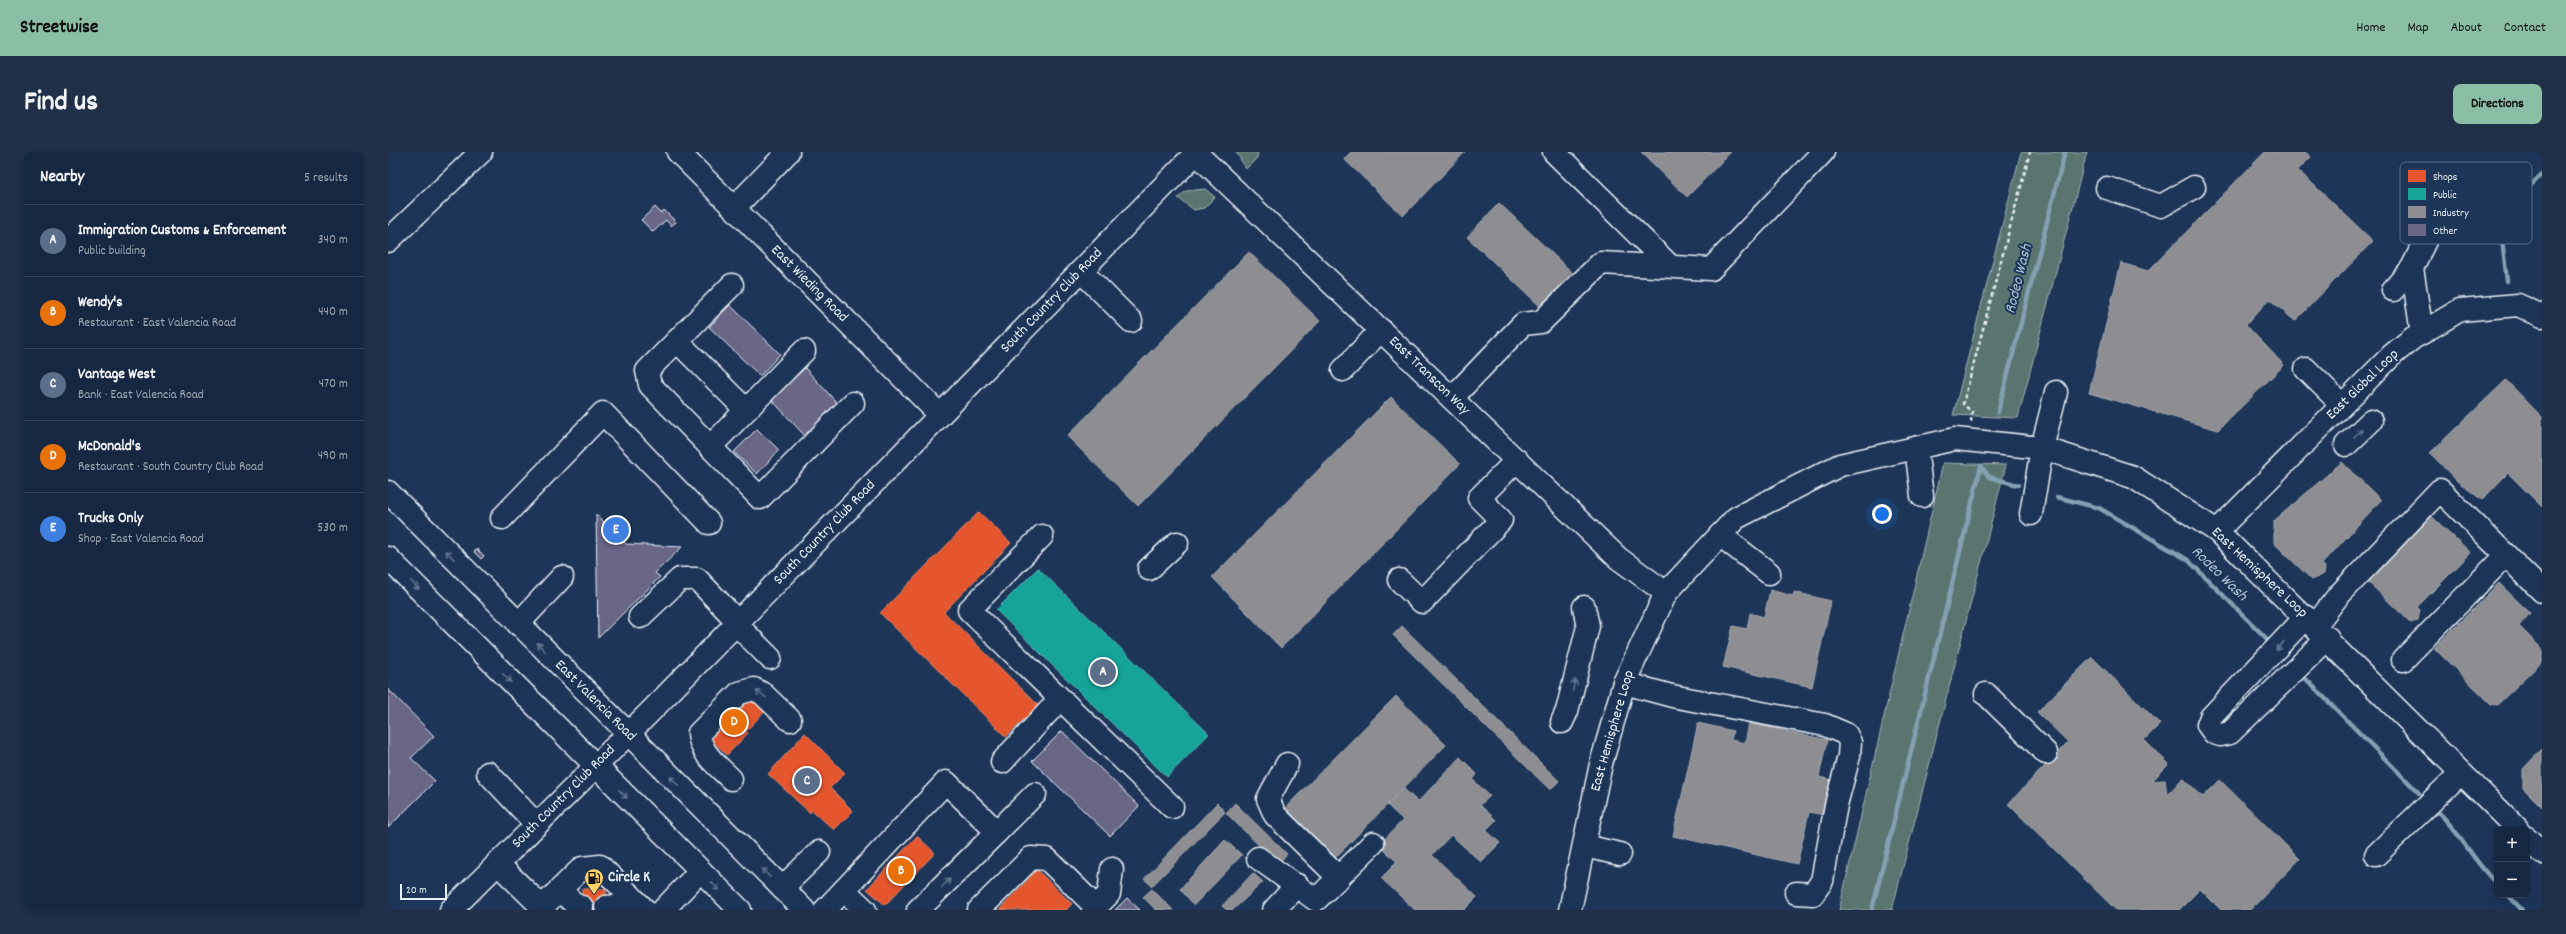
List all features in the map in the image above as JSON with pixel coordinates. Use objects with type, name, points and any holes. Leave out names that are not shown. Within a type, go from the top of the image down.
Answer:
[{"type":"street","points":[[388,241],[480,152]]},
{"type":"street","name":"East Wieding Road","points":[[678,152],[940,415]]},
{"type":"street","points":[[734,208],[788,152]]},
{"type":"street","name":"South Country Club Road","points":[[451,910],[628,734],[1082,272],[1196,152]]},
{"type":"street","name":"East Transcon Way","points":[[1196,152],[1618,558],[1666,593]]},
{"type":"street","points":[[1554,152],[1670,266]]},
{"type":"street","points":[[1452,398],[1523,324],[1541,322],[1601,263],[1711,269],[1823,152]]},
{"type":"street","points":[[2106,188],[2161,206],[2194,187]]},
{"type":"street","points":[[2393,290],[2412,268],[2424,244]]},
{"type":"street","points":[[2412,268],[2422,333]]},
{"type":"street","points":[[1082,272],[1131,321]]},
{"type":"street","points":[[732,286],[646,371],[650,385],[760,498],[854,403]]},
{"type":"street","name":"East Global Loop","points":[[2217,531],[2392,355],[2422,333],[2460,310],[2518,306],[2542,316]]},
{"type":"street","points":[[1342,370],[1381,330]]},
{"type":"street","points":[[677,341],[746,410]]},
{"type":"street","points":[[710,447],[804,351]]},
{"type":"street","points":[[2306,369],[2342,405]]},
{"type":"street","points":[[2031,514],[2042,448],[2056,392]]},
{"type":"street","points":[[502,518],[603,413],[709,524]]},
{"type":"street","points":[[2346,445],[2371,421]]},
{"type":"street","name":"East Hemisphere Loop","points":[[1570,910],[1601,764],[1624,683],[1666,593],[1736,518],[1840,465],[1955,439],[2042,448],[2133,477],[2217,531],[2316,627],[2515,826]]},
{"type":"street","points":[[1916,448],[1922,496]]},
{"type":"street","points":[[1399,580],[1422,602],[1501,520],[1479,498],[1516,460]]},
{"type":"street","points":[[2316,627],[2256,671],[2211,717],[2208,724],[2214,734],[2230,733],[2275,689],[2338,596],[2440,490],[2542,591]]},
{"type":"street","name":"East Valencia Road","points":[[388,492],[804,910]]},
{"type":"street","points":[[1720,535],[1769,573]]},
{"type":"street","points":[[1042,536],[968,610],[1172,807]]},
{"type":"street","points":[[1149,569],[1177,543]]},
{"type":"street","points":[[2403,660],[2506,555]]},
{"type":"street","points":[[388,558],[595,767],[740,910]]},
{"type":"street","points":[[518,624],[562,577]]},
{"type":"street","points":[[640,618],[680,579],[690,578],[697,580],[770,658]]},
{"type":"street","points":[[1562,722],[1567,712],[1588,626],[1584,607]]},
{"type":"street","points":[[2256,671],[2275,689]]},
{"type":"street","points":[[1624,683],[1672,696],[1825,725],[1846,734],[1850,742],[1849,756],[1836,805],[1822,882],[1813,894],[1796,893]]},
{"type":"street","points":[[731,779],[707,755],[699,744],[699,733],[739,693],[754,689],[763,694],[790,720]]},
{"type":"street","points":[[1986,694],[2046,753]]},
{"type":"street","points":[[1002,762],[1060,699]]},
{"type":"street","points":[[1287,764],[1268,799],[1275,815],[1339,878]]},
{"type":"street","points":[[488,773],[536,824]]},
{"type":"street","points":[[2376,855],[2461,773]]},
{"type":"street","points":[[825,910],[946,782],[997,832]]},
{"type":"street","points":[[918,910],[1035,794]]},
{"type":"street","points":[[844,890],[859,886],[930,810],[946,801],[956,802],[968,811],[977,828],[962,867]]},
{"type":"street","points":[[2530,841],[2542,853]]},
{"type":"street","points":[[1258,858],[1316,900],[1373,843]]},
{"type":"street","points":[[1584,846],[1620,854]]},
{"type":"street","points":[[782,888],[819,852]]},
{"type":"street","points":[[978,910],[1031,858],[1046,859],[1095,908],[1109,894],[1112,869]]},
{"type":"street","points":[[497,863],[544,909],[582,868],[600,866],[638,903]]},
{"type":"street","points":[[663,910],[700,871]]},
{"type":"street","points":[[1274,910],[1297,885]]},
{"type":"street","points":[[560,890],[578,907],[582,907]]},
{"type":"street","points":[[844,890],[865,910]]},
{"type":"street","points":[[606,906],[619,906],[638,903]]},
{"type":"path","points":[[1970,441],[1972,412],[1963,404],[2030,152]]},
{"type":"green space","points":[[1236,152],[1258,152],[1257,158],[1246,169]]},
{"type":"green space","points":[[2021,152],[2087,152],[2018,418],[1953,415]]},
{"type":"green space","points":[[1205,189],[1215,197],[1204,208],[1194,210],[1178,198],[1186,191]]},
{"type":"green space","points":[[1943,463],[2006,465],[1892,910],[1839,910]]},
{"type":"building: Shops","points":[[979,512],[1011,543],[944,612],[1038,705],[1006,737],[880,613]]},
{"type":"building: Shops","points":[[747,694],[765,711],[746,731],[748,733],[727,755],[703,732]]},
{"type":"building: Shops","points":[[805,733],[845,773],[830,788],[853,811],[834,830],[812,810],[810,813],[768,774]]},
{"type":"building: Shops","points":[[917,836],[935,853],[885,905],[867,889]]},
{"type":"building: Shops","points":[[1037,870],[1072,904],[1066,910],[999,910]]},
{"type":"building: Shops","name":"Circle K","points":[[582,889],[606,889],[606,910],[582,910]]},
{"type":"building: Public","points":[[1038,568],[1209,734],[1167,777],[996,610]]},
{"type":"building: Industry","points":[[1351,152],[1465,152],[1403,216],[1344,159]]},
{"type":"building: Industry","points":[[1641,152],[1731,152],[1687,197]]},
{"type":"building: Industry","points":[[2265,152],[2305,152],[2311,157],[2298,170],[2373,241],[2295,321],[2269,299],[2246,325],[2284,365],[2218,430],[2089,393],[2121,263],[2148,271]]},
{"type":"building: Industry","points":[[1499,203],[1577,277],[1545,311],[1467,237]]},
{"type":"building: Industry","points":[[1249,252],[1320,321],[1138,506],[1067,436]]},
{"type":"building: Industry","points":[[2506,380],[2542,417],[2542,507],[2508,473],[2482,500],[2457,481],[2430,453]]},
{"type":"building: Industry","points":[[1391,397],[1460,464],[1281,648],[1212,577]]},
{"type":"building: Industry","points":[[2342,462],[2381,500],[2322,564],[2325,567],[2324,574],[2312,580],[2274,543],[2274,521]]},
{"type":"building: Industry","points":[[2426,511],[2471,553],[2417,607],[2420,610],[2418,620],[2410,622],[2365,579]]},
{"type":"building: Industry","points":[[2499,583],[2530,613],[2519,626],[2542,649],[2542,662],[2497,705],[2491,704],[2434,648]]},
{"type":"building: Industry","points":[[1770,590],[1793,596],[1794,592],[1831,601],[1812,687],[1723,667],[1733,626],[1747,629],[1750,613],[1764,617]]},
{"type":"building: Industry","points":[[1402,626],[1559,781],[1550,790],[1393,635]]},
{"type":"building: Industry","points":[[2092,657],[2160,724],[2144,740],[2169,764],[2152,781],[2165,780],[2167,795],[2183,778],[2203,797],[2220,780],[2300,859],[2250,910],[2221,910],[2200,889],[2179,910],[2116,910],[2008,804],[2068,742],[2037,712]]},
{"type":"building: Industry","points":[[1396,696],[1446,745],[1334,859],[1284,809]]},
{"type":"building: Industry","points":[[1698,723],[1733,731],[1731,740],[1745,743],[1749,723],[1827,740],[1819,777],[1837,781],[1829,816],[1809,812],[1797,864],[1673,836]]},
{"type":"building: Industry","points":[[2542,749],[2542,807],[2523,788],[2523,769]]},
{"type":"building: Industry","points":[[1460,757],[1477,774],[1473,780],[1490,796],[1480,805],[1496,820],[1486,830],[1500,843],[1481,862],[1451,835],[1432,855],[1477,897],[1464,910],[1415,910],[1381,878],[1397,862],[1379,845],[1403,820],[1387,805],[1403,788],[1418,802]]},
{"type":"building: Industry","points":[[1217,803],[1225,812],[1152,886],[1144,879]]},
{"type":"building: Industry","points":[[1235,803],[1287,854],[1278,864],[1226,813]]},
{"type":"building: Industry","points":[[1225,840],[1242,855],[1194,905],[1180,889]]},
{"type":"building: Industry","points":[[1253,873],[1263,882],[1233,910],[1227,910],[1222,906]]},
{"type":"building: Industry","points":[[1152,889],[1173,910],[1156,910],[1143,897]]},
{"type":"building: Other","points":[[655,207],[661,213],[664,210],[676,222],[671,226],[666,220],[653,232],[641,220]]},
{"type":"building: Other","points":[[730,305],[780,354],[760,376],[709,327]]},
{"type":"building: Other","points":[[805,368],[839,405],[805,436],[771,399]]},
{"type":"building: Other","points":[[757,429],[779,450],[757,474],[734,452]]},
{"type":"building: Other","points":[[596,514],[626,544],[682,547],[655,573],[660,577],[598,638]]},
{"type":"building: Other","points":[[477,549],[484,556],[481,559],[474,552]]},
{"type":"building: Other","points":[[388,689],[434,736],[411,758],[435,781],[388,828]]},
{"type":"building: Other","points":[[1062,731],[1139,806],[1110,836],[1032,761]]},
{"type":"building: Other","points":[[1127,898],[1140,910],[1115,910]]},
{"type":"waterway","name":"Rodeo Wash","points":[[1998,412],[2065,152]]},
{"type":"waterway","points":[[2532,184],[2542,174]]},
{"type":"waterway","points":[[2503,244],[2507,281]]},
{"type":"waterway","name":"Rodeo Wash","points":[[1981,466],[1989,477],[2018,485]]},
{"type":"waterway","points":[[1872,910],[1981,466]]},
{"type":"waterway","name":"Rodeo Wash","points":[[2057,497],[2099,508],[2188,560],[2269,641]]},
{"type":"waterway","name":"Rodeo Wash","points":[[2302,675],[2419,793]]},
{"type":"waterway","name":"Rodeo Wash","points":[[2438,812],[2454,829],[2481,867],[2494,881]]},
{"type":"waterway","name":"Rodeo Wash","points":[[2511,898],[2522,910]]},
{"type":"place","name":"Trucks Only","points":[[616,530]]},
{"type":"place","name":"Immigration Customs & Enforcement","points":[[1103,672]]},
{"type":"place","name":"McDonald's","points":[[734,722]]},
{"type":"place","name":"Vantage West","points":[[807,781]]},
{"type":"place","name":"Wendy's","points":[[901,871]]},
{"type":"place","name":"Circle K","points":[[594,895]]}]
